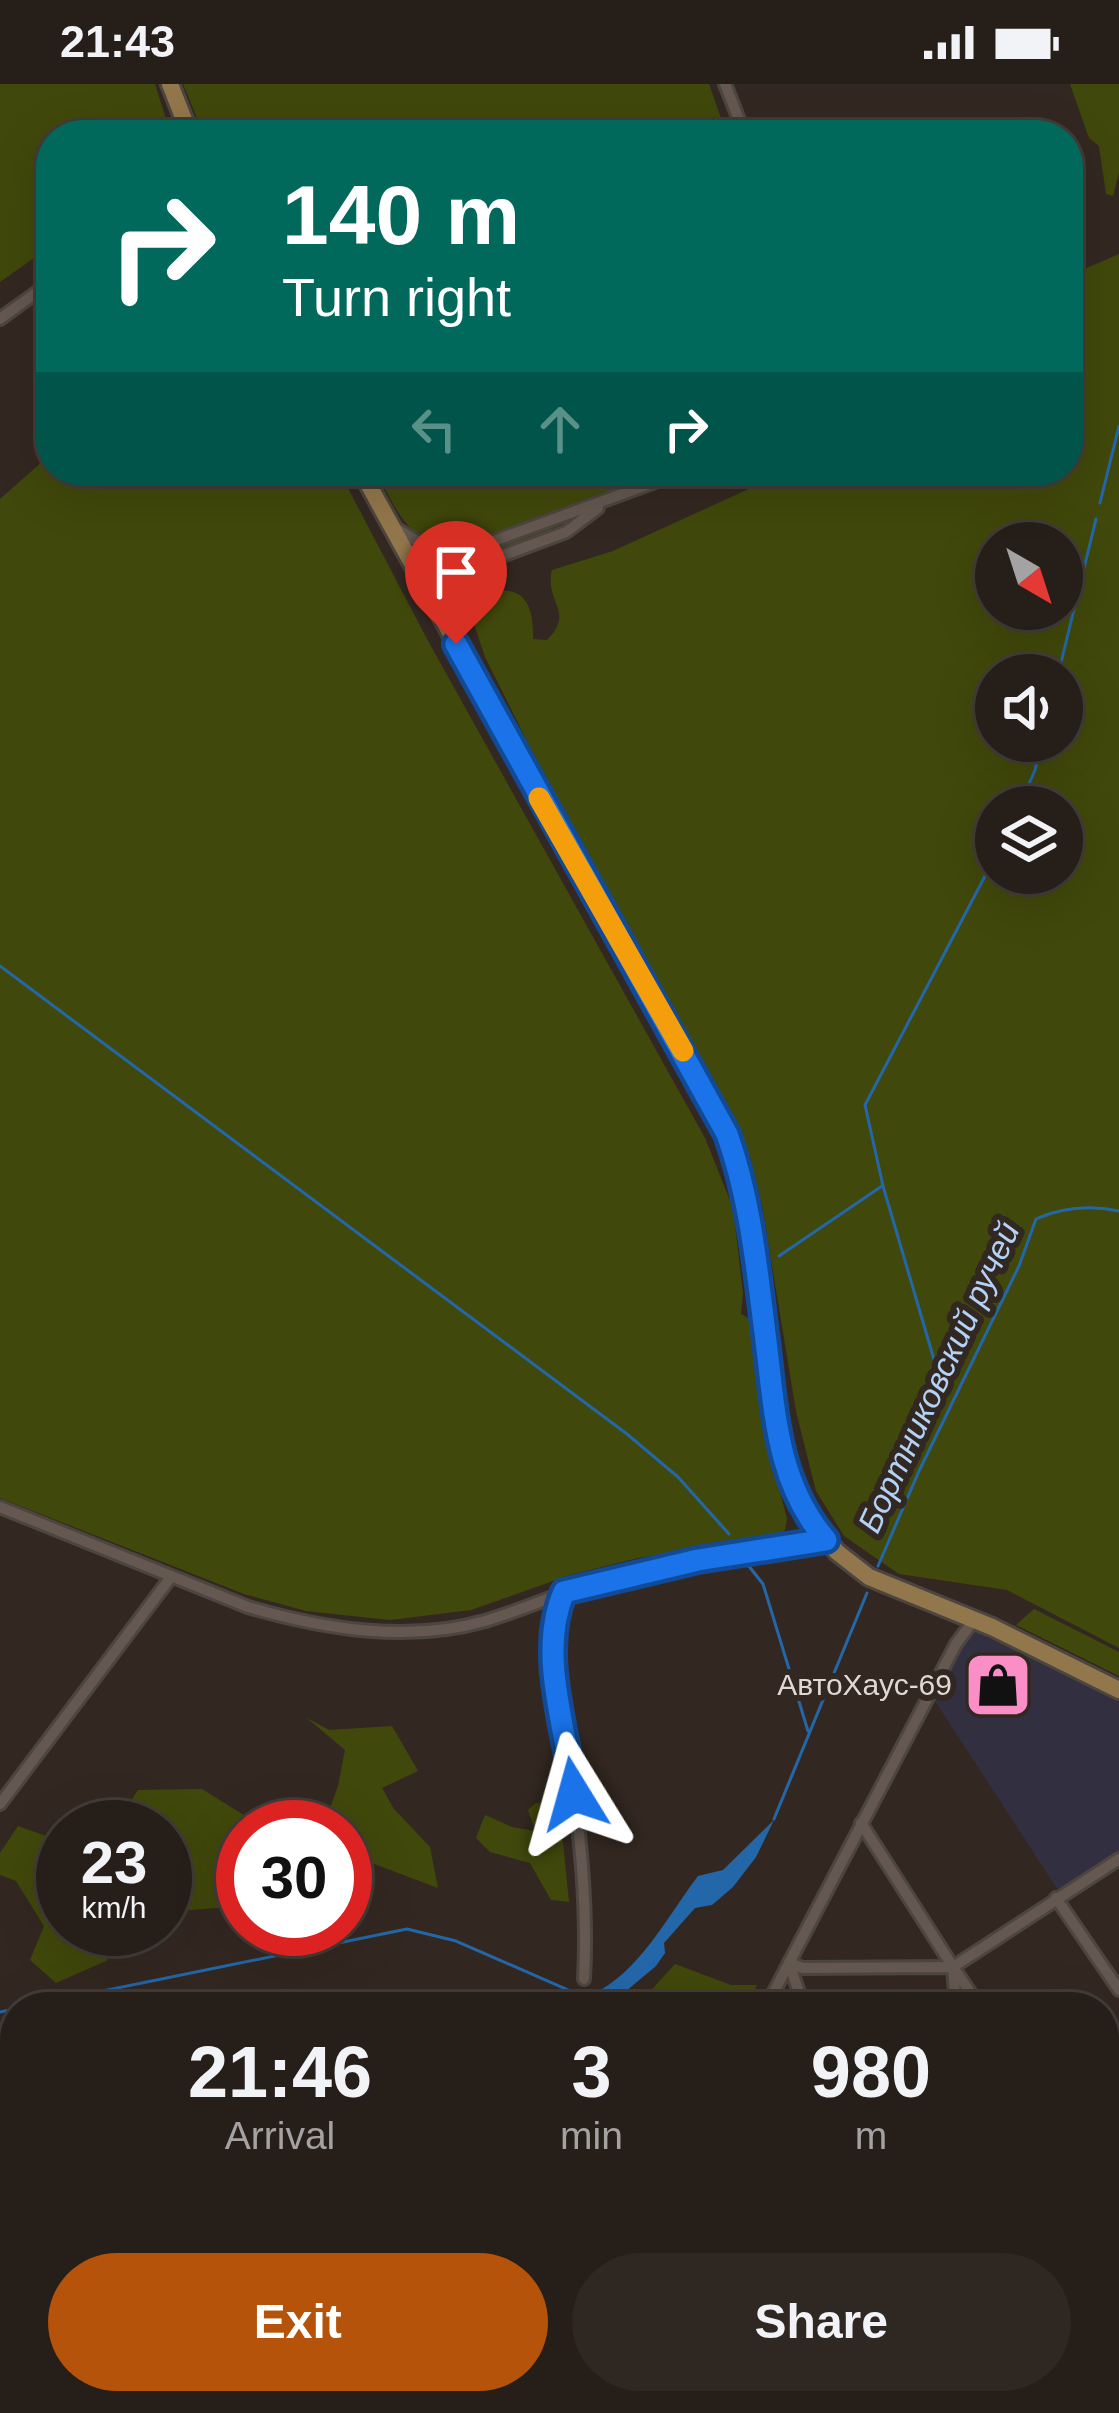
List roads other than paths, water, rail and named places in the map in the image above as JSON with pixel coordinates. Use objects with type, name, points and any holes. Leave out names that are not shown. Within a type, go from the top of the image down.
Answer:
[{"type":"main road","points":[[170,84],[184,120]]},
{"type":"main road","points":[[370,486],[727,1134],[751,1221],[782,1456],[798,1500],[826,1540],[869,1577],[974,1620],[1119,1690]]},
{"type":"street","points":[[725,84],[739,120]]},
{"type":"street","points":[[0,319],[36,293]]},
{"type":"street","points":[[611,499],[566,532],[424,585],[436,564],[646,486]]},
{"type":"street","points":[[390,522],[420,545],[461,553]]},
{"type":"street","points":[[456,644],[457,598],[486,562]]},
{"type":"street","points":[[0,1508],[230,1601],[289,1619],[373,1631],[472,1625],[564,1592],[698,1560],[826,1540]]},
{"type":"street","points":[[0,1804],[171,1576]]},
{"type":"street","points":[[564,1592],[554,1616],[554,1663],[582,1865],[584,1978]]},
{"type":"street","points":[[774,1992],[956,1644],[974,1620]]},
{"type":"street","points":[[861,1823],[970,1992]]},
{"type":"street","points":[[789,1963],[803,1968],[953,1967],[1119,1859]]},
{"type":"street","points":[[1056,1898],[1119,1990]]},
{"type":"street","points":[[789,1963],[799,1992]]},
{"type":"street","points":[[953,1967],[955,1992]]},
{"type":"water","points":[[774,1820],[756,1857],[733,1887],[712,1905],[695,1908],[664,1943],[665,1953],[656,1966],[625,1992],[596,1992],[638,1958],[698,1876],[723,1870]]},
{"type":"waterway","points":[[1100,503],[1119,426]]},
{"type":"waterway","points":[[1063,654],[1096,519]]},
{"type":"waterway","points":[[1028,786],[1037,762]]},
{"type":"waterway","points":[[938,1373],[883,1186],[865,1105],[976,894]]},
{"type":"waterway","points":[[0,966],[627,1434],[678,1477],[729,1534]]},
{"type":"waterway","points":[[779,1256],[882,1186]]},
{"type":"waterway","name":"Бортниковский ручей","points":[[878,1566],[1019,1266],[1036,1219],[1077,1208],[1119,1211]]},
{"type":"waterway","points":[[748,1565],[763,1584],[808,1731]]},
{"type":"waterway","name":"Бортниковский ручей","points":[[774,1819],[867,1593]]},
{"type":"waterway","name":"Бортниковский ручей","points":[[98,1992],[407,1929],[456,1941],[573,1992]]},
{"type":"place","name":"АвтоХаус-69","points":[[998,1685]]}]
